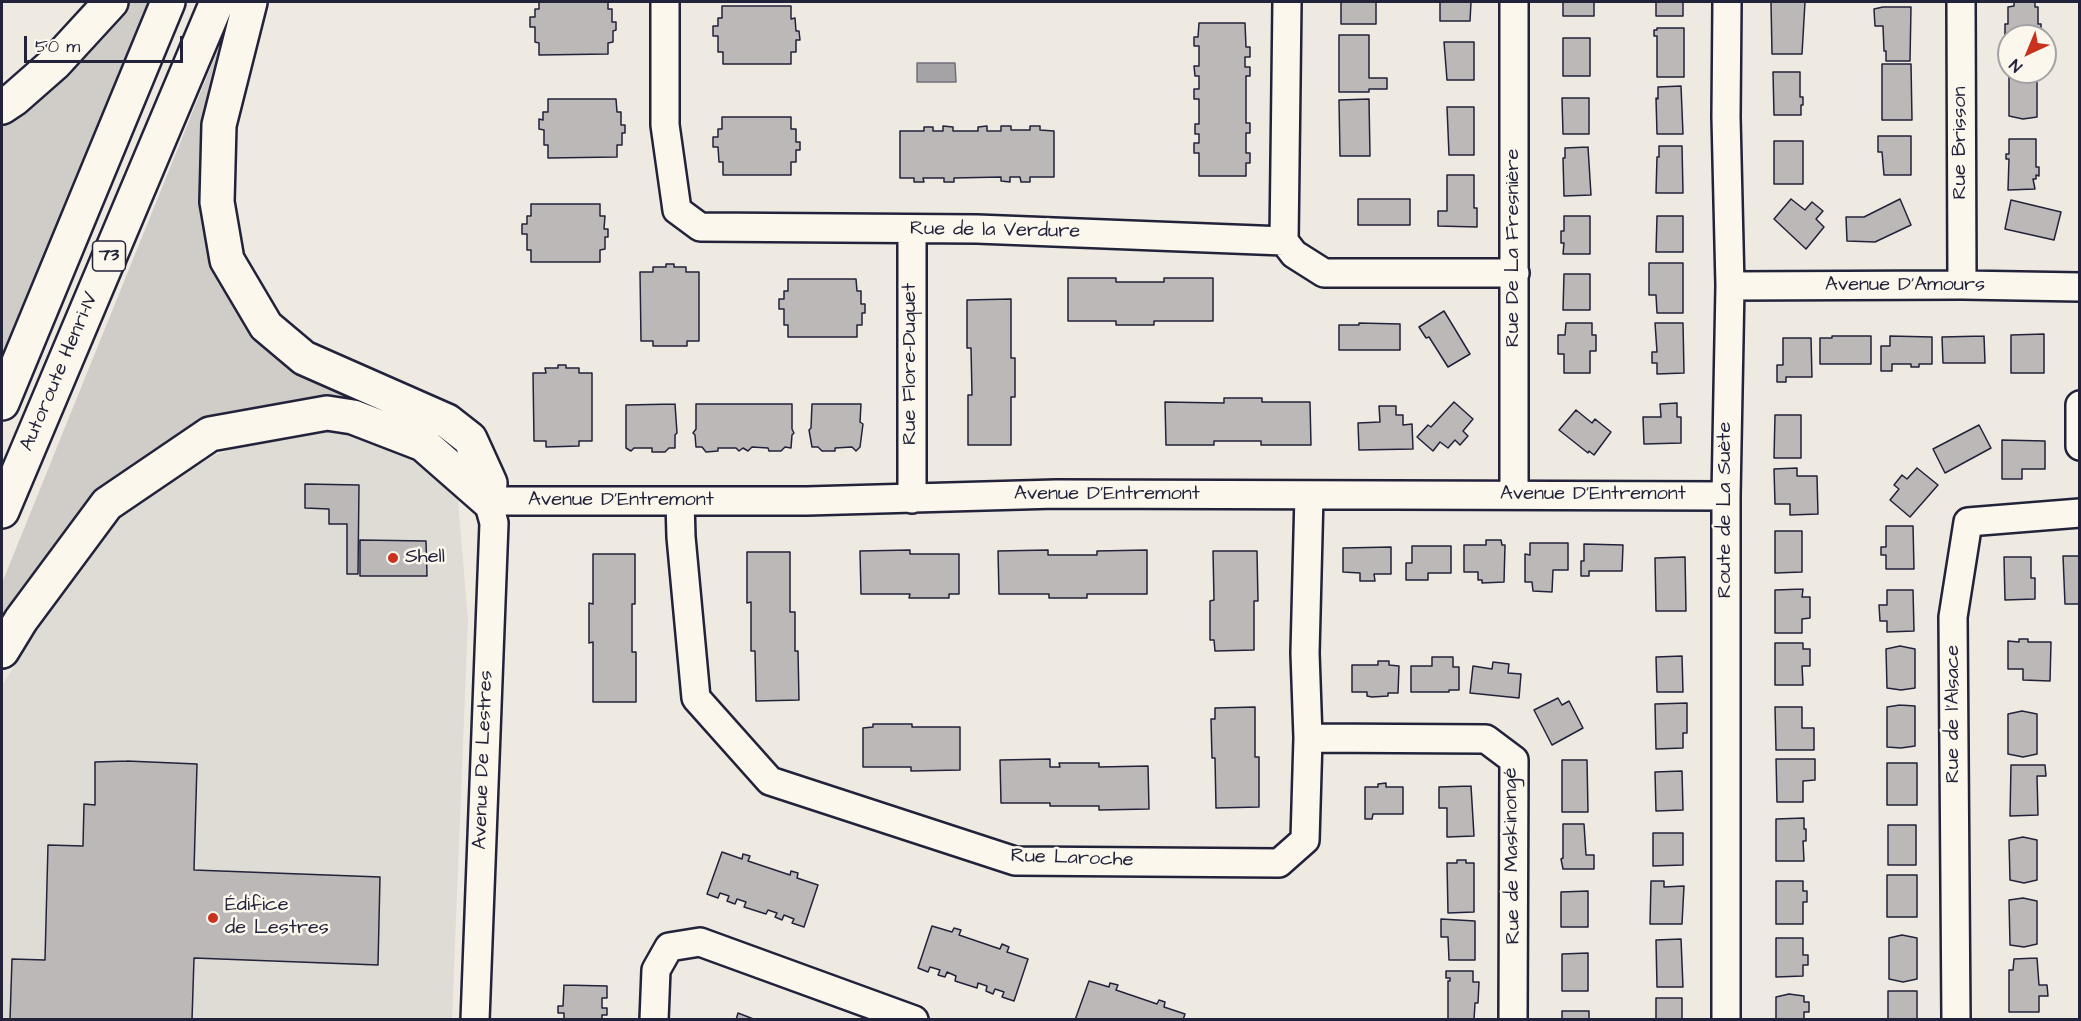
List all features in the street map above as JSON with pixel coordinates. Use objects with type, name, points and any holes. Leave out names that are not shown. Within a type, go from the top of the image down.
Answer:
[{"type":"highway","points":[[2,106],[14,99],[56,63],[111,2]]},
{"type":"highway","name":"73","points":[[2,403],[168,2]]},
{"type":"highway","name":"Autoroute Henri-IV","points":[[2,511],[216,2]]},
{"type":"highway","points":[[250,2],[219,125],[217,202],[227,260],[266,326],[304,358],[447,421],[470,440],[490,483],[488,501]]},
{"type":"highway","points":[[2,651],[21,620],[107,504],[210,434],[327,413],[353,417],[423,444],[488,501]]},
{"type":"street","name":"Rue de la Verdure","points":[[665,2],[665,125],[677,210],[700,227],[977,229],[1284,241]]},
{"type":"street","points":[[1287,2],[1284,241],[1294,254],[1324,273],[1515,273]]},
{"type":"street","name":"Rue De La Fresnière","points":[[1514,2],[1515,273],[1512,388],[1514,494]]},
{"type":"street","name":"Route de La Suète","points":[[1726,1020],[1726,496],[1730,286],[1726,117],[1727,2]]},
{"type":"street","name":"Rue Brisson","points":[[1961,2],[1962,285]]},
{"type":"street","name":"Rue Flore-Duquet","points":[[912,229],[912,499]]},
{"type":"street","name":"Avenue D'Amours","points":[[1730,286],[2079,287]]},
{"type":"street","points":[[2079,405],[2079,446]]},
{"type":"street","name":"Avenue D'Entremont","points":[[488,501],[912,499],[1056,494],[1726,496]]},
{"type":"street","name":"Rue Laroche","points":[[680,501],[681,537],[696,698],[770,781],[1015,861],[1279,863],[1305,840],[1308,738],[1305,652],[1309,495]]},
{"type":"street","name":"Avenue De Lestres","points":[[475,1020],[490,567],[494,523],[488,501]]},
{"type":"street","name":"Rue de l'Alsace","points":[[1956,1020],[1953,617],[1968,522],[2079,513]]},
{"type":"street","name":"Rue de Maskinongé","points":[[1308,738],[1486,739],[1514,760],[1513,1020]]},
{"type":"street","points":[[654,1020],[656,970],[669,947],[700,942],[914,1020]]},
{"type":"shaded area","points":[[123,2],[150,2],[2,363],[2,119]]},
{"type":"shaded area","points":[[231,17],[214,264],[225,294],[246,328],[276,358],[301,374],[429,427],[358,407],[193,429],[153,450],[115,479],[69,527],[2,633],[2,583]]},
{"type":"shaded area","points":[[917,63],[955,63],[956,82],[917,82]]},
{"type":"shaded area","points":[[328,430],[362,434],[404,449],[457,489],[468,620],[452,1019],[2,1020],[2,685],[75,573],[119,517],[215,455],[276,434]]},
{"type":"building","points":[[539,2],[608,2],[608,9],[612,9],[612,22],[616,22],[616,30],[613,31],[613,42],[608,43],[608,54],[539,55],[539,43],[535,42],[535,27],[530,27],[530,17],[535,17],[535,9],[539,9]]},
{"type":"building","points":[[1341,2],[1376,2],[1376,24],[1341,24]]},
{"type":"building","points":[[1440,2],[1471,2],[1470,21],[1440,21]]},
{"type":"building","points":[[1563,2],[1594,2],[1594,16],[1563,16]]},
{"type":"building","points":[[1656,2],[1683,2],[1683,16],[1656,16]]},
{"type":"building","points":[[1771,2],[1805,2],[1802,54],[1772,54]]},
{"type":"building","points":[[2014,2],[2035,2],[2035,7],[2038,7],[2038,24],[2008,24],[2008,7],[2014,6]]},
{"type":"building","points":[[722,6],[791,6],[791,19],[795,18],[796,31],[799,31],[800,40],[796,40],[796,52],[791,52],[791,64],[723,64],[723,52],[718,52],[718,36],[713,36],[713,26],[718,26],[718,18],[722,18]]},
{"type":"building","points":[[1911,7],[1910,61],[1886,61],[1883,26],[1875,26],[1874,9]]},
{"type":"building","points":[[1199,23],[1245,23],[1246,47],[1250,47],[1250,57],[1245,57],[1245,67],[1250,67],[1250,76],[1246,76],[1246,123],[1250,123],[1250,133],[1246,133],[1246,153],[1250,153],[1250,163],[1246,163],[1246,176],[1199,176],[1199,153],[1194,153],[1194,143],[1199,143],[1199,134],[1195,134],[1195,124],[1199,124],[1199,99],[1194,99],[1194,89],[1199,89],[1199,76],[1195,76],[1194,66],[1199,66],[1199,46],[1194,46],[1194,37],[1198,37]]},
{"type":"building","points":[[1684,28],[1684,77],[1657,77],[1657,36],[1654,36],[1654,30]]},
{"type":"building","points":[[1339,35],[1369,35],[1369,78],[1387,78],[1387,89],[1369,89],[1369,92],[1339,92]]},
{"type":"building","points":[[1563,38],[1590,38],[1590,76],[1563,76]]},
{"type":"building","points":[[1444,42],[1474,42],[1474,80],[1447,80]]},
{"type":"building","points":[[1882,64],[1911,64],[1912,120],[1882,120]]},
{"type":"building","points":[[1773,72],[1800,72],[1800,97],[1803,97],[1801,115],[1774,115]]},
{"type":"building","points":[[2009,84],[2037,84],[2037,117],[2023,119],[2009,116]]},
{"type":"building","points":[[1681,86],[1683,134],[1657,134],[1658,87]]},
{"type":"building","points":[[1562,98],[1589,98],[1589,134],[1563,134]]},
{"type":"building","points":[[548,99],[616,99],[617,112],[621,112],[621,125],[625,125],[622,145],[617,145],[617,157],[548,158],[548,145],[544,145],[544,130],[539,129],[539,119],[543,120],[543,112],[548,112]]},
{"type":"building","points":[[1369,99],[1370,156],[1340,156],[1339,100]]},
{"type":"building","points":[[1447,107],[1474,107],[1474,155],[1449,155]]},
{"type":"building","points":[[722,117],[791,117],[791,129],[796,129],[796,142],[800,142],[800,150],[796,150],[796,162],[791,162],[791,175],[723,175],[723,162],[719,162],[718,147],[713,147],[713,137],[718,137],[718,129],[722,129]]},
{"type":"building","points":[[943,126],[953,127],[953,131],[978,131],[978,127],[987,126],[987,131],[1001,131],[1001,126],[1011,126],[1011,130],[1030,130],[1030,126],[1040,126],[1040,130],[1054,131],[1054,177],[1030,177],[1030,182],[1021,182],[1020,177],[1010,177],[1010,182],[1001,181],[1001,177],[954,178],[954,182],[944,182],[944,178],[923,178],[924,182],[914,182],[914,178],[900,178],[900,131],[924,131],[924,127],[933,127],[933,131],[943,131]]},
{"type":"building","points":[[1878,136],[1911,136],[1911,175],[1884,175],[1882,152],[1878,152]]},
{"type":"building","points":[[2009,139],[2036,139],[2036,167],[2039,167],[2039,176],[2036,175],[2036,179],[2033,179],[2035,189],[2008,190],[2009,159],[2006,159],[2006,154],[2009,154]]},
{"type":"building","points":[[1774,141],[1803,141],[1803,184],[1774,184]]},
{"type":"building","points":[[1659,146],[1682,146],[1683,193],[1656,193]]},
{"type":"building","points":[[1588,147],[1591,195],[1564,196],[1565,148]]},
{"type":"building","points":[[1447,175],[1474,175],[1474,208],[1477,208],[1477,227],[1438,226],[1438,211],[1447,211]]},
{"type":"building","points":[[1358,199],[1410,199],[1410,225],[1358,225]]},
{"type":"building","points":[[1791,199],[1805,210],[1812,202],[1823,211],[1816,219],[1824,227],[1806,249],[1774,219]]},
{"type":"building","points":[[1900,199],[1911,225],[1875,242],[1847,241],[1846,217],[1864,217]]},
{"type":"building","points":[[2011,200],[2061,212],[2054,240],[2005,229]]},
{"type":"building","points":[[531,204],[600,204],[600,216],[605,216],[604,229],[608,229],[608,237],[605,237],[605,249],[600,250],[600,262],[531,262],[531,250],[527,250],[527,234],[522,234],[522,224],[527,224],[527,216],[531,216]]},
{"type":"building","points":[[1564,216],[1590,216],[1590,254],[1563,254],[1564,243],[1561,243],[1561,231],[1564,231]]},
{"type":"building","points":[[1657,216],[1683,216],[1683,252],[1656,252]]},
{"type":"building","points":[[1649,263],[1683,263],[1683,313],[1657,313],[1656,295],[1649,295]]},
{"type":"building","points":[[666,264],[686,267],[686,272],[699,272],[699,341],[687,341],[687,346],[653,346],[653,341],[641,341],[640,272],[653,272],[653,267],[666,267]]},
{"type":"building","points":[[1564,274],[1590,274],[1590,310],[1563,310]]},
{"type":"building","points":[[1068,278],[1116,278],[1116,282],[1164,282],[1164,278],[1213,278],[1213,321],[1154,321],[1154,325],[1116,325],[1116,321],[1068,321]]},
{"type":"building","points":[[788,279],[856,279],[857,291],[861,291],[861,304],[865,304],[862,325],[857,325],[857,337],[788,337],[788,325],[784,325],[784,309],[779,309],[779,299],[784,299],[784,291],[788,291]]},
{"type":"building","points":[[1011,299],[1011,358],[1015,358],[1015,397],[1011,397],[1011,445],[968,445],[968,395],[972,395],[971,348],[967,348],[967,300]]},
{"type":"building","points":[[1444,311],[1470,354],[1448,367],[1429,337],[1426,338],[1419,327]]},
{"type":"building","points":[[1359,323],[1400,324],[1400,350],[1339,350],[1339,325],[1359,325]]},
{"type":"building","points":[[1566,323],[1592,323],[1592,335],[1596,335],[1596,351],[1590,351],[1590,373],[1564,373],[1564,354],[1558,354],[1558,335],[1565,335]]},
{"type":"building","points":[[1655,323],[1683,323],[1684,373],[1657,374],[1657,363],[1652,363],[1652,352],[1657,352]]},
{"type":"building","points":[[2044,334],[2044,373],[2011,373],[2011,335]]},
{"type":"building","points":[[1832,336],[1871,336],[1871,364],[1820,364],[1820,338],[1832,338]]},
{"type":"building","points":[[1890,336],[1932,337],[1932,364],[1919,364],[1919,367],[1911,367],[1911,364],[1892,364],[1892,371],[1881,371],[1881,346],[1890,346]]},
{"type":"building","points":[[1984,336],[1985,363],[1943,363],[1942,337]]},
{"type":"building","points":[[1783,338],[1811,338],[1812,377],[1786,377],[1786,382],[1777,382],[1777,365],[1783,365]]},
{"type":"building","points":[[558,365],[566,365],[566,368],[579,368],[579,373],[592,373],[592,441],[579,441],[579,446],[546,447],[546,441],[534,441],[533,373],[546,373],[545,368],[558,368]]},
{"type":"building","points":[[1224,398],[1262,398],[1262,402],[1310,402],[1311,445],[1261,445],[1261,441],[1214,441],[1214,445],[1166,445],[1165,402],[1224,403]]},
{"type":"building","points":[[1454,402],[1473,419],[1463,431],[1468,436],[1460,445],[1455,440],[1448,448],[1440,442],[1433,451],[1417,437],[1428,425],[1431,427]]},
{"type":"building","points":[[1677,403],[1677,417],[1681,417],[1681,443],[1644,444],[1643,417],[1661,417],[1660,404]]},
{"type":"building","points":[[675,404],[677,433],[675,448],[669,448],[665,452],[652,452],[652,448],[634,448],[631,451],[626,448],[626,405]]},
{"type":"building","points":[[696,404],[792,404],[794,433],[791,448],[785,447],[781,451],[769,451],[768,448],[752,447],[748,451],[743,448],[739,451],[736,448],[718,448],[718,451],[706,452],[702,447],[696,447],[693,433],[696,429]]},
{"type":"building","points":[[812,404],[861,404],[860,422],[863,424],[860,447],[856,451],[852,447],[822,451],[818,447],[812,447],[809,430]]},
{"type":"building","points":[[1379,406],[1396,406],[1396,415],[1403,415],[1403,425],[1412,424],[1413,449],[1359,450],[1358,423],[1380,422]]},
{"type":"building","points":[[1576,410],[1592,423],[1595,419],[1611,432],[1594,455],[1589,451],[1588,453],[1559,430]]},
{"type":"building","points":[[1775,415],[1801,415],[1801,458],[1774,458]]},
{"type":"building","points":[[1979,425],[1991,448],[1945,473],[1933,449]]},
{"type":"building","points":[[2002,440],[2045,441],[2045,469],[2022,469],[2022,479],[2002,479]]},
{"type":"building","points":[[1797,468],[1797,476],[1817,476],[1818,514],[1790,515],[1790,504],[1775,504],[1774,469]]},
{"type":"building","points":[[1917,468],[1938,485],[1910,517],[1890,500],[1899,489],[1894,485],[1902,475],[1907,479]]},
{"type":"building","points":[[305,484],[359,485],[358,574],[347,574],[347,524],[329,524],[329,509],[305,508]]},
{"type":"building","points":[[1886,526],[1913,526],[1914,569],[1886,569],[1886,555],[1881,555],[1881,547],[1886,547]]},
{"type":"building","points":[[1775,531],[1802,531],[1802,572],[1775,573]]},
{"type":"building","name":"Shell","points":[[360,540],[426,541],[427,576],[360,576]]},
{"type":"building","points":[[1486,540],[1501,540],[1502,545],[1505,545],[1504,582],[1482,583],[1482,580],[1478,580],[1478,572],[1464,572],[1464,545],[1486,545]]},
{"type":"building","points":[[1530,543],[1568,543],[1568,570],[1553,570],[1552,592],[1533,591],[1532,582],[1525,582],[1525,554],[1530,555]]},
{"type":"building","points":[[1584,544],[1623,545],[1622,571],[1589,571],[1589,576],[1581,576]]},
{"type":"building","points":[[1412,546],[1451,546],[1451,573],[1428,573],[1428,580],[1406,580],[1406,563],[1412,563]]},
{"type":"building","points":[[1391,547],[1391,574],[1374,574],[1375,581],[1360,581],[1360,573],[1343,572],[1343,548]]},
{"type":"building","points":[[910,550],[910,554],[959,554],[959,594],[949,594],[949,598],[909,598],[910,594],[861,594],[860,551]]},
{"type":"building","points":[[1048,550],[1048,555],[1097,555],[1097,551],[1147,550],[1147,594],[1087,594],[1087,598],[1049,598],[1049,594],[999,594],[998,551]]},
{"type":"building","points":[[1213,551],[1257,551],[1258,601],[1254,601],[1254,650],[1215,651],[1214,640],[1210,640],[1210,601],[1214,600]]},
{"type":"building","points":[[747,552],[790,552],[790,612],[795,612],[799,700],[756,701],[755,651],[751,651],[751,602],[747,603]]},
{"type":"building","points":[[593,554],[635,554],[632,652],[636,652],[636,702],[593,702],[593,642],[589,643],[589,603],[593,604]]},
{"type":"building","points":[[2063,556],[2080,556],[2080,604],[2065,604]]},
{"type":"building","points":[[1685,557],[1686,611],[1656,611],[1655,558]]},
{"type":"building","points":[[2004,557],[2031,557],[2031,578],[2035,578],[2035,599],[2005,600]]},
{"type":"building","points":[[1803,589],[1802,597],[1810,597],[1810,618],[1802,619],[1802,633],[1775,633],[1775,590]]},
{"type":"building","points":[[1887,590],[1913,590],[1914,631],[1887,632],[1887,621],[1880,621],[1879,605],[1887,605]]},
{"type":"building","points":[[2019,639],[2028,639],[2028,642],[2051,642],[2050,681],[2023,680],[2023,669],[2008,669],[2008,641],[2019,642]]},
{"type":"building","points":[[1775,643],[1803,643],[1803,649],[1810,649],[1810,666],[1802,666],[1803,685],[1775,685]]},
{"type":"building","points":[[1900,646],[1915,649],[1915,688],[1901,690],[1887,688],[1886,649]]},
{"type":"building","points":[[1682,656],[1683,692],[1657,692],[1656,657]]},
{"type":"building","points":[[1432,657],[1453,657],[1453,667],[1459,667],[1459,690],[1411,692],[1411,666],[1432,666]]},
{"type":"building","points":[[1378,661],[1389,661],[1389,665],[1399,666],[1398,693],[1372,697],[1367,696],[1367,692],[1352,692],[1352,665],[1378,665]]},
{"type":"building","points":[[1493,662],[1509,664],[1508,673],[1521,674],[1519,698],[1470,693],[1473,666],[1492,669]]},
{"type":"building","points":[[1558,698],[1562,705],[1569,701],[1583,728],[1552,745],[1534,710]]},
{"type":"building","points":[[1687,703],[1687,733],[1683,733],[1683,748],[1656,749],[1655,704]]},
{"type":"building","points":[[1915,706],[1915,746],[1887,747],[1887,707]]},
{"type":"building","points":[[1255,707],[1255,757],[1259,757],[1259,807],[1216,808],[1215,758],[1212,758],[1211,719],[1215,719],[1215,708]]},
{"type":"building","points":[[1775,707],[1802,707],[1802,728],[1814,728],[1814,750],[1776,750]]},
{"type":"building","points":[[2022,711],[2037,714],[2037,754],[2023,757],[2008,754],[2008,714]]},
{"type":"building","points":[[873,724],[960,727],[960,770],[911,771],[911,767],[863,767],[863,728],[873,727]]},
{"type":"building","points":[[1050,759],[1050,767],[1060,767],[1059,763],[1099,763],[1099,767],[1148,766],[1149,809],[1099,810],[1099,806],[1001,803],[1000,760]]},
{"type":"building","points":[[1776,759],[1815,759],[1815,780],[1803,781],[1803,802],[1777,802]]},
{"type":"building","points":[[1562,760],[1587,760],[1588,812],[1562,812]]},
{"type":"building","name":"Édifice de Lestres","points":[[95,762],[197,764],[194,870],[380,877],[378,965],[194,958],[192,1020],[10,1020],[12,959],[45,960],[48,845],[83,846],[84,804],[95,805]]},
{"type":"building","points":[[1887,763],[1917,763],[1917,805],[1887,805]]},
{"type":"building","points":[[2011,765],[2045,765],[2046,776],[2037,776],[2038,815],[2010,816]]},
{"type":"building","points":[[1682,771],[1683,810],[1656,811],[1655,772]]},
{"type":"building","points":[[1386,783],[1386,787],[1403,787],[1403,814],[1373,814],[1372,819],[1365,819],[1365,787],[1378,787],[1378,784]]},
{"type":"building","points":[[1471,786],[1474,836],[1447,837],[1447,808],[1439,808],[1439,787]]},
{"type":"building","points":[[1804,818],[1806,841],[1803,841],[1804,861],[1776,861],[1776,819]]},
{"type":"building","points":[[1563,824],[1584,824],[1586,855],[1594,855],[1594,869],[1563,869],[1561,859],[1563,858]]},
{"type":"building","points":[[1888,825],[1916,825],[1916,865],[1888,865]]},
{"type":"building","points":[[1653,833],[1683,833],[1683,865],[1653,866]]},
{"type":"building","points":[[2023,837],[2037,840],[2037,880],[2024,883],[2010,880],[2009,840]]},
{"type":"building","points":[[722,852],[742,859],[743,854],[750,856],[748,861],[790,875],[791,871],[798,873],[797,878],[818,885],[804,927],[792,923],[794,919],[784,915],[782,920],[775,917],[777,913],[768,910],[766,914],[744,907],[746,902],[737,899],[735,904],[727,901],[729,896],[720,893],[718,898],[707,894]]},
{"type":"building","points":[[1457,860],[1474,863],[1474,912],[1448,913],[1447,863],[1457,863]]},
{"type":"building","points":[[1887,875],[1917,875],[1917,917],[1887,917]]},
{"type":"building","points":[[1651,881],[1664,881],[1664,887],[1684,886],[1682,924],[1650,924]]},
{"type":"building","points":[[1776,881],[1803,881],[1803,891],[1807,891],[1807,902],[1803,902],[1803,924],[1776,924]]},
{"type":"building","points":[[1588,891],[1588,927],[1561,927],[1561,892]]},
{"type":"building","points":[[2023,898],[2037,901],[2037,944],[2024,947],[2010,945],[2009,900]]},
{"type":"building","points":[[1441,919],[1475,921],[1475,960],[1449,960],[1448,937],[1441,937]]},
{"type":"building","points":[[932,926],[952,932],[954,928],[961,930],[959,935],[1000,949],[1002,944],[1009,947],[1007,952],[1028,959],[1014,1001],[1002,997],[1004,992],[995,989],[993,994],[986,991],[987,986],[978,983],[977,988],[955,981],[956,976],[947,972],[945,977],[938,975],[940,970],[930,967],[928,972],[918,968]]},
{"type":"building","points":[[1902,935],[1917,938],[1917,979],[1903,982],[1889,979],[1889,938]]},
{"type":"building","points":[[1776,938],[1803,938],[1803,955],[1808,955],[1808,965],[1803,965],[1803,976],[1776,977]]},
{"type":"building","points":[[1681,939],[1683,987],[1657,987],[1656,940]]},
{"type":"building","points":[[1588,953],[1588,991],[1562,991],[1562,954]]},
{"type":"building","points":[[2037,958],[2039,985],[2047,985],[2048,996],[2039,996],[2039,1012],[2009,1012],[2009,970],[2013,970],[2014,959]]},
{"type":"building","points":[[1446,971],[1473,971],[1473,982],[1479,982],[1474,1020],[1448,1020],[1448,981],[1450,978],[1446,978]]},
{"type":"building","points":[[1089,981],[1109,987],[1110,983],[1118,985],[1116,990],[1157,1004],[1159,1000],[1165,1002],[1164,1007],[1185,1014],[1183,1020],[1075,1020]]},
{"type":"building","points":[[564,985],[607,986],[607,998],[602,998],[602,1008],[607,1008],[607,1015],[602,1015],[602,1020],[564,1020],[564,1013],[558,1013],[558,1006],[563,1006]]},
{"type":"building","points":[[1888,991],[1917,991],[1917,1020],[1888,1020]]},
{"type":"building","points":[[1789,994],[1804,996],[1804,1002],[1809,1002],[1809,1012],[1804,1012],[1804,1020],[1776,1020],[1776,997]]},
{"type":"building","points":[[1656,998],[1682,998],[1682,1020],[1656,1020]]},
{"type":"building","points":[[1562,1011],[1589,1011],[1589,1020],[1562,1020]]},
{"type":"building","points":[[738,1013],[756,1020],[736,1020]]},
{"type":"place","name":"Shell","points":[[393,558]]},
{"type":"place","name":"Édifice de Lestres","points":[[213,918]]}]
